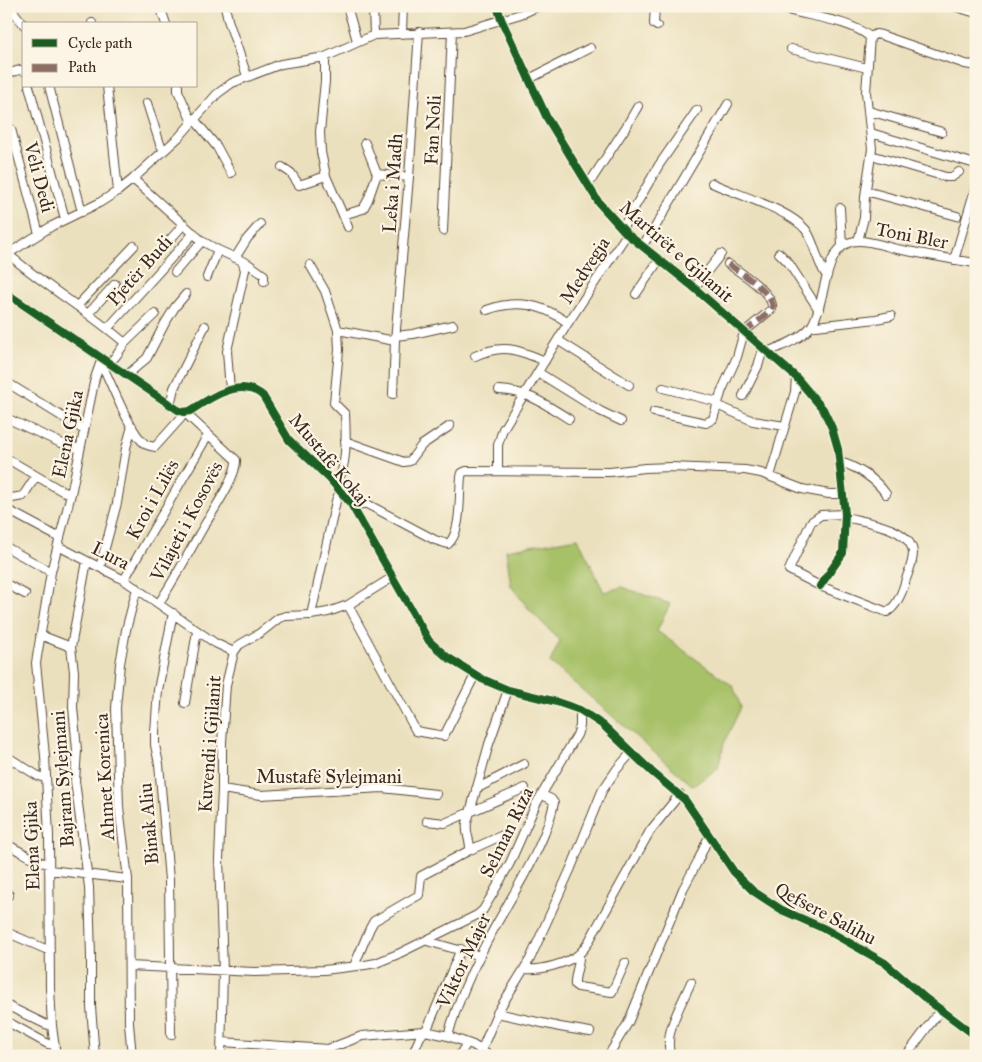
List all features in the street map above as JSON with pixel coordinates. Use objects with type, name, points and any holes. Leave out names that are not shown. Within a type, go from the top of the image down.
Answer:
[{"type":"street","points":[[9,6],[22,22]]},
{"type":"street","points":[[160,6],[165,22]]},
{"type":"street","points":[[226,6],[228,20],[247,76]]},
{"type":"street","points":[[347,6],[357,41]]},
{"type":"street","points":[[372,6],[374,34]]},
{"type":"street","points":[[402,32],[403,6]]},
{"type":"street","name":"Martirët e Gjilanit","points":[[498,6],[501,19],[547,118],[600,204],[625,231],[796,377],[823,409],[832,428],[840,462],[845,515],[842,556],[820,586]]},
{"type":"street","points":[[125,342],[7,254],[65,219],[82,212],[118,191],[164,150],[217,94],[232,82],[281,64],[325,57],[374,34],[464,31],[524,13],[539,6]]},
{"type":"street","points":[[655,6],[654,24],[657,26]]},
{"type":"street","points":[[953,6],[976,13]]},
{"type":"street","points":[[787,10],[848,25],[870,37]]},
{"type":"street","name":"Leka i Madh","points":[[393,394],[395,338],[419,32]]},
{"type":"street","name":"Fan Noli","points":[[443,231],[452,32]]},
{"type":"street","points":[[870,37],[876,34],[881,35],[965,64],[971,65],[976,63]]},
{"type":"street","points":[[858,240],[864,218],[871,155],[871,133],[866,92],[870,37]]},
{"type":"street","points":[[529,79],[590,48]]},
{"type":"street","points":[[791,49],[867,68]]},
{"type":"street","points":[[325,57],[326,81],[320,132],[322,165],[348,227]]},
{"type":"street","points":[[6,74],[22,70]]},
{"type":"street","points":[[29,88],[65,219]]},
{"type":"street","points":[[50,88],[82,212]]},
{"type":"street","points":[[107,88],[118,191]]},
{"type":"street","points":[[178,88],[193,121],[217,147],[231,173]]},
{"type":"street","points":[[147,103],[160,144],[164,150]]},
{"type":"street","name":"Martirët e Gjilanit","points":[[642,246],[728,104]]},
{"type":"street","points":[[588,185],[638,106]]},
{"type":"street","name":"Medvegja","points":[[498,470],[498,445],[503,428],[559,341],[568,323],[625,231],[660,165],[696,110]]},
{"type":"street","points":[[869,111],[942,132]]},
{"type":"street","name":"Veli Dedi","points":[[11,129],[39,234]]},
{"type":"street","points":[[871,133],[972,164]]},
{"type":"street","points":[[343,215],[363,209],[377,174],[365,143]]},
{"type":"street","points":[[871,155],[946,177],[952,177],[959,172]]},
{"type":"street","points":[[282,167],[291,173],[299,185],[326,176]]},
{"type":"street","points":[[377,174],[409,177]]},
{"type":"street","points":[[133,179],[202,241],[239,259],[264,275],[264,281]]},
{"type":"street","points":[[712,182],[775,210],[799,223],[809,236],[817,258],[827,276]]},
{"type":"street","points":[[954,260],[976,186]]},
{"type":"street","points":[[866,191],[957,216]]},
{"type":"street","points":[[743,396],[765,350],[787,344],[812,325],[819,310],[833,257],[842,246],[840,208]]},
{"type":"street","points":[[168,242],[184,224]]},
{"type":"street","points":[[239,259],[247,239],[260,224]]},
{"type":"street","name":"Pjetër Budi","points":[[108,328],[194,233]]},
{"type":"street","name":"Toni Bler","points":[[842,246],[858,240],[976,263]]},
{"type":"street","points":[[175,272],[202,241]]},
{"type":"street","points":[[76,306],[134,246]]},
{"type":"street","points":[[207,277],[218,250]]},
{"type":"street","points":[[779,253],[788,262],[819,310]]},
{"type":"street","points":[[694,288],[721,254]]},
{"type":"street","points":[[230,390],[227,350],[245,270],[239,259]]},
{"type":"street","points":[[636,294],[659,260]]},
{"type":"street","name":"Martirët e Gjilanit","points":[[728,264],[748,278],[772,301],[772,309],[744,332]]},
{"type":"street","points":[[310,265],[325,291],[338,330],[339,350],[334,403],[345,414],[345,441],[342,472],[334,484]]},
{"type":"street","points":[[88,314],[115,284]]},
{"type":"street","points":[[127,375],[147,358],[164,324],[186,294]]},
{"type":"street","points":[[7,296],[170,405],[184,412],[208,435]]},
{"type":"street","name":"Medvegja","points":[[487,310],[512,304],[527,304],[551,312],[568,323]]},
{"type":"street","points":[[105,360],[116,356],[125,342],[155,314]]},
{"type":"street","points":[[812,325],[857,322],[891,316]]},
{"type":"street","points":[[338,330],[395,338],[452,325]]},
{"type":"street","points":[[170,405],[174,388],[204,326]]},
{"type":"street","points":[[654,412],[706,423],[713,419],[737,357],[744,332]]},
{"type":"street","points":[[559,341],[629,385]]},
{"type":"street","points":[[475,356],[488,350],[504,348],[517,350],[546,361]]},
{"type":"street","name":"Mustafë Kokaj","points":[[105,360],[103,367],[132,426],[146,445],[155,447],[181,418],[184,412],[190,411],[230,390],[247,388],[257,391],[263,396],[289,440],[340,490],[351,504],[429,641],[446,657],[475,675],[508,690]]},
{"type":"street","name":"Elena Gjika","points":[[56,1056],[52,1026],[49,836],[36,663],[51,572],[71,494],[95,378],[105,360]]},
{"type":"street","points":[[539,373],[600,411],[621,421]]},
{"type":"street","points":[[770,476],[795,392],[796,377]]},
{"type":"street","points":[[6,382],[84,430]]},
{"type":"street","points":[[663,388],[718,403],[753,421],[785,426]]},
{"type":"street","points":[[499,390],[526,394],[569,419]]},
{"type":"street","points":[[6,418],[61,443],[80,449]]},
{"type":"street","points":[[100,567],[117,503],[126,448],[132,426]]},
{"type":"street","points":[[345,441],[404,462],[410,461],[422,445],[450,426]]},
{"type":"street","name":"Kroi i Lilës","points":[[124,580],[208,435]]},
{"type":"street","name":"Vilajeti i Kosovës","points":[[159,604],[220,500],[236,464],[236,460],[231,453],[208,435]]},
{"type":"street","points":[[6,458],[62,491],[71,494]]},
{"type":"street","points":[[840,462],[861,471],[879,485],[886,494]]},
{"type":"street","points":[[351,504],[368,504],[435,540],[448,544],[452,541],[456,531],[461,477],[462,472],[466,471],[610,472],[671,467],[745,470],[770,476],[802,489],[837,494],[842,491]]},
{"type":"street","points":[[6,495],[12,498],[22,496],[36,476]]},
{"type":"street","points":[[311,615],[340,490]]},
{"type":"street","name":"Lura","points":[[6,509],[88,561],[137,588],[215,643],[234,652]]},
{"type":"street","points":[[821,515],[845,515],[899,532],[910,542],[913,551],[912,561],[900,596],[888,612],[820,586],[791,572],[789,567],[811,522],[821,515]]},
{"type":"street","points":[[6,547],[51,572]]},
{"type":"street","name":"Bajram Sylejmani","points":[[88,561],[71,646],[74,672],[73,707],[77,750],[75,781],[87,874],[91,932],[91,1007],[95,1056]]},
{"type":"street","name":"Kuvendi i Gjilanit","points":[[222,1056],[223,970],[219,859],[222,742],[226,685],[234,652],[239,645],[260,633],[279,618],[328,612],[348,605],[393,577]]},
{"type":"street","points":[[6,584],[25,594]]},
{"type":"street","name":"Ahmet Korenica","points":[[132,1056],[129,1024],[128,879],[122,838],[116,708],[120,664],[126,630],[137,588]]},
{"type":"street","points":[[348,605],[416,731],[441,736],[446,734],[475,675]]},
{"type":"street","name":"Binak Aliu","points":[[171,1035],[169,880],[155,732],[158,690],[173,613]]},
{"type":"street","points":[[185,703],[198,631]]},
{"type":"street","points":[[40,635],[71,646]]},
{"type":"street","points":[[470,850],[471,846],[466,831],[467,824],[489,744],[508,690]]},
{"type":"street","name":"Qefsere Salihu","points":[[508,690],[557,702],[580,710],[603,725],[680,794],[695,813],[734,872],[753,891],[782,910],[825,929],[885,963],[941,1010],[976,1036]]},
{"type":"street","name":"Selman Riza","points":[[129,966],[254,972],[324,970],[376,963],[477,915],[483,910],[510,863],[530,815],[577,735],[580,726],[580,710]]},
{"type":"street","points":[[480,1052],[497,1013],[525,969],[571,868],[602,791],[617,769],[632,753]]},
{"type":"street","points":[[6,756],[38,776],[45,778]]},
{"type":"street","points":[[476,789],[524,764]]},
{"type":"street","name":"Mustafë Sylejmani","points":[[222,790],[261,794],[382,788],[436,794]]},
{"type":"street","points":[[427,821],[445,823],[525,788]]},
{"type":"street","points":[[525,969],[531,970],[548,966],[579,954],[588,943],[650,831],[680,794]]},
{"type":"street","name":"Viktor Majer","points":[[448,1036],[480,956],[528,868],[544,834],[554,803],[542,795]]},
{"type":"street","points":[[354,966],[374,921],[418,895],[421,876],[503,835]]},
{"type":"street","points":[[608,1056],[628,1023],[683,889],[710,836]]},
{"type":"street","points":[[6,844],[48,867],[128,879]]},
{"type":"street","points":[[6,932],[50,951]]},
{"type":"street","points":[[427,940],[480,956]]},
{"type":"street","points":[[412,1056],[436,1010],[461,949]]},
{"type":"street","points":[[579,954],[580,960],[574,982],[578,987],[612,992],[625,963]]},
{"type":"street","points":[[671,1056],[668,1049],[669,1033],[691,982]]},
{"type":"street","points":[[6,1005],[52,1026]]},
{"type":"street","points":[[906,1056],[941,1010]]},
{"type":"street","points":[[497,1013],[590,1032]]},
{"type":"street","points":[[6,1021],[48,1044],[55,1045]]},
{"type":"street","points":[[222,1042],[328,1049],[362,1036],[425,1031],[448,1036],[467,1043],[490,1056]]},
{"type":"street","points":[[459,1056],[467,1043]]},
{"type":"green space","points":[[578,538],[604,592],[622,587],[670,604],[657,631],[733,686],[741,707],[724,743],[718,768],[693,786],[550,662],[560,641],[528,608],[511,586],[506,550]]},
{"type":"marked path","points":[[728,264],[760,288],[773,306],[767,314],[744,332]]},
{"type":"cycle path","points":[[497,6],[501,19],[547,118],[599,203],[627,234],[691,285],[796,377],[823,409],[832,428],[838,449],[845,514],[843,553],[820,586]]},
{"type":"cycle path","points":[[6,293],[178,410],[190,411],[216,395],[236,389],[254,390],[263,396],[289,440],[329,478],[351,504],[429,641],[447,657],[482,679],[508,690],[557,702],[580,710],[603,725],[652,772],[685,800],[734,872],[753,891],[782,910],[825,929],[885,963],[925,998],[976,1036]]}]
